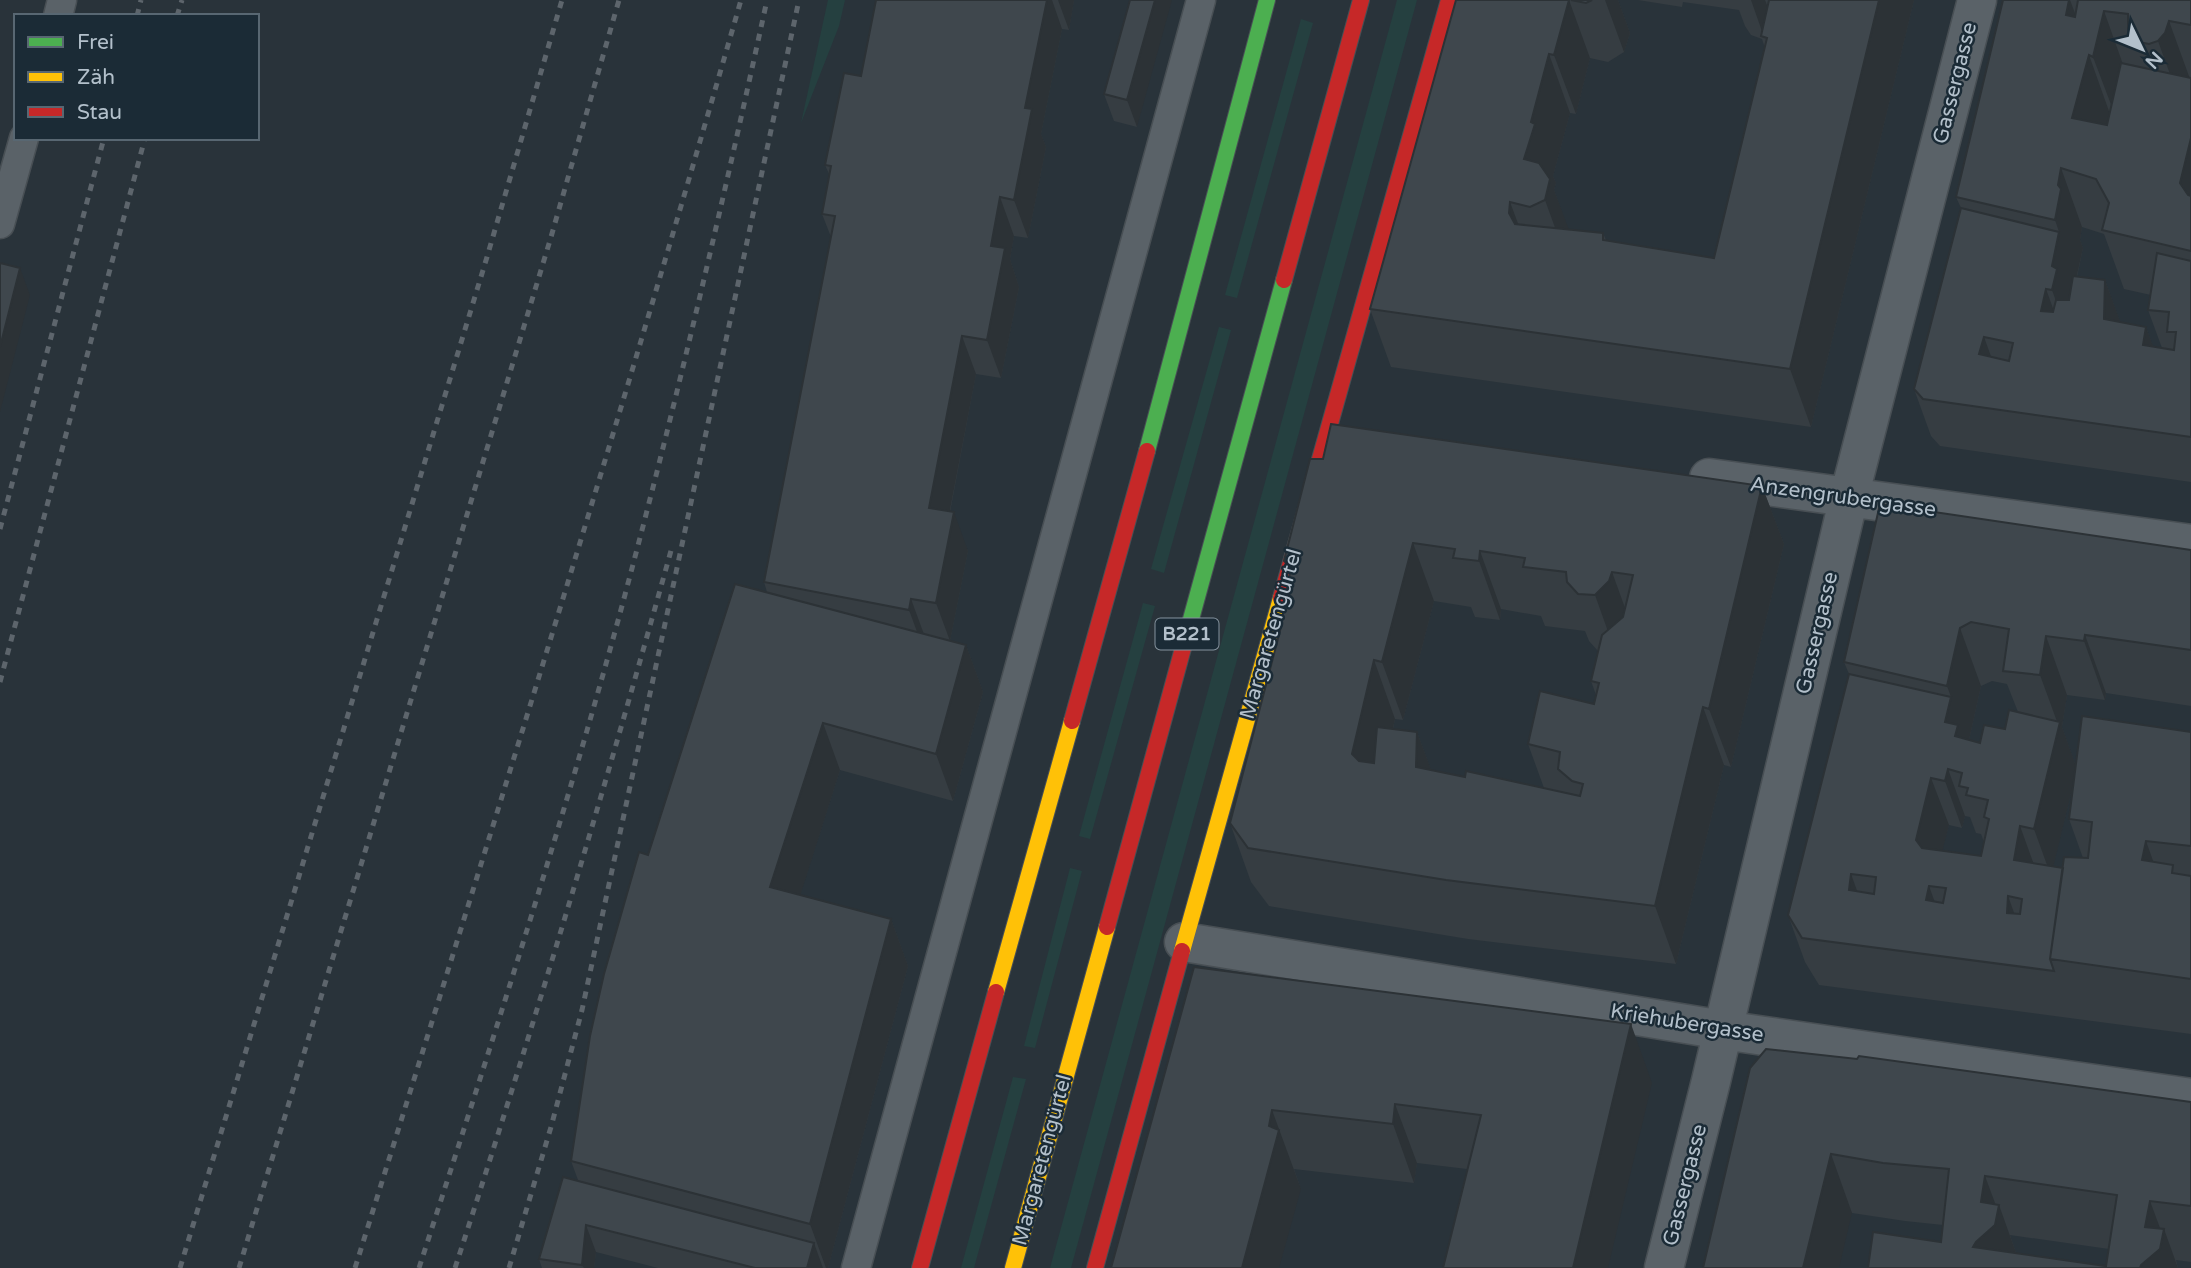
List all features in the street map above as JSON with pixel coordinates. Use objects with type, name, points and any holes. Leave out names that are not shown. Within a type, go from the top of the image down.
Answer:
[{"type":"main road","points":[[920,1268],[1154,424],[1267,0]]},
{"type":"main road","name":"Margaretengürtel","points":[[1013,1268],[1362,0]]},
{"type":"main road","name":"Margaretengürtel","points":[[1095,1268],[1449,0]]},
{"type":"street","name":"Gassergasse","points":[[1664,1268],[1849,497],[1977,0]]},
{"type":"street","points":[[1329,426],[1370,431]]},
{"type":"street","name":"Anzengrubergasse","points":[[1682,475],[2191,544]]},
{"type":"street","name":"Kriehubergasse","points":[[1184,942],[1723,1030],[2191,1098]]},
{"type":"lane","points":[[856,1268],[1201,0]]},
{"type":"lane","points":[[0,224],[23,140]]},
{"type":"green space","points":[[828,0],[845,0],[839,26],[801,123]]},
{"type":"green space","points":[[1397,0],[1417,0],[1071,1268],[1050,1268]]},
{"type":"green space","points":[[1301,19],[1313,23],[1237,298],[1225,295]]},
{"type":"green space","points":[[1219,327],[1231,330],[1164,573],[1151,569]]},
{"type":"green space","points":[[1143,603],[1155,606],[1090,839],[1079,836]]},
{"type":"green space","points":[[1070,868],[1082,871],[1035,1048],[1024,1046]]},
{"type":"green space","points":[[1013,1077],[1026,1079],[974,1268],[961,1268]]},
{"type":"building","points":[[876,0],[1047,0],[1025,108],[1032,109],[1014,200],[1000,197],[991,246],[1005,248],[987,340],[962,336],[929,508],[954,512],[936,603],[911,599],[909,610],[764,582],[835,216],[822,214],[831,166],[825,165],[844,73],[861,76]]},
{"type":"building","points":[[1130,0],[1155,0],[1127,100],[1104,94]]},
{"type":"building","points":[[1456,0],[1569,0],[1554,55],[1549,54],[1531,122],[1535,124],[1524,159],[1539,163],[1550,179],[1545,200],[1530,207],[1510,202],[1509,213],[1515,224],[1603,233],[1603,240],[1714,258],[1767,38],[1761,36],[1769,0],[1879,0],[1790,369],[1370,309]]},
{"type":"building","points":[[1571,0],[1592,0],[1586,3]]},
{"type":"building","points":[[2003,0],[2069,0],[2066,15],[2075,17],[2078,0],[2191,0],[2191,25],[2169,21],[2165,33],[2158,41],[2149,44],[2139,42],[2133,37],[2128,29],[2128,14],[2104,11],[2093,57],[2089,55],[2072,118],[2107,125],[2121,63],[2191,78],[2191,138],[2180,183],[2191,196],[2191,251],[2102,230],[2109,203],[2096,179],[2061,168],[2058,185],[2061,189],[2055,220],[1956,197]]},
{"type":"building","points":[[1961,208],[2059,232],[2052,266],[2057,269],[2052,290],[2046,289],[2041,311],[2053,312],[2056,300],[2069,300],[2073,276],[2105,280],[2104,319],[2146,327],[2143,345],[2174,350],[2176,332],[2167,332],[2169,312],[2148,310],[2157,253],[2191,261],[2191,437],[1923,399],[1914,389]],"holes":[[[1984,337],[2013,343],[2009,361],[1979,354]]]},
{"type":"building","points":[[0,263],[20,268],[0,347]]},
{"type":"building","points":[[1331,424],[1762,486],[1709,709],[1703,707],[1655,906],[1446,880],[1248,848],[1230,823],[1280,631],[1291,567],[1284,561],[1310,459],[1323,459]],"holes":[[[1413,543],[1455,549],[1453,558],[1479,561],[1480,551],[1525,558],[1523,567],[1566,572],[1567,582],[1578,594],[1595,595],[1609,581],[1612,572],[1633,575],[1623,617],[1602,635],[1591,681],[1599,683],[1594,704],[1540,691],[1528,744],[1560,752],[1558,769],[1572,781],[1583,784],[1580,796],[1466,771],[1465,777],[1416,767],[1417,732],[1377,727],[1374,763],[1359,761],[1352,754],[1374,660],[1382,662]]]},
{"type":"building","points":[[1880,504],[2191,550],[2191,650],[2085,635],[2084,641],[2046,636],[2040,675],[2003,671],[2009,629],[1971,622],[1960,628],[1947,686],[1844,662]]},
{"type":"building","points":[[735,584],[966,645],[936,754],[823,723],[770,887],[891,919],[810,1224],[571,1161],[590,1036],[604,974],[639,852],[648,855]]},
{"type":"building","points":[[1849,674],[1951,697],[1945,722],[1958,725],[1955,736],[1980,743],[1984,725],[2005,729],[2009,710],[2060,722],[2034,829],[2020,826],[2014,860],[2063,868],[2050,959],[2054,971],[1802,938],[1788,915]],"holes":[[[1948,769],[1962,773],[1959,786],[1968,788],[1966,795],[1988,800],[1984,817],[1989,819],[1981,856],[1922,848],[1916,840],[1931,778],[1945,781]],[[1851,874],[1876,877],[1874,894],[1849,890]],[[1929,886],[1946,888],[1943,903],[1926,900]],[[2008,896],[2022,899],[2020,914],[2007,913]]]},
{"type":"building","points":[[2082,716],[2191,732],[2191,846],[2146,841],[2142,860],[2173,865],[2172,873],[2191,876],[2191,979],[2050,959],[2064,857],[2088,858],[2092,822],[2069,819]]},
{"type":"building","points":[[1194,967],[1631,1024],[1573,1268],[1443,1268],[1481,1115],[1395,1104],[1393,1124],[1272,1110],[1269,1126],[1279,1130],[1242,1268],[1111,1268]]},
{"type":"building","points":[[1766,1049],[1857,1059],[1859,1056],[2191,1102],[2191,1206],[2150,1201],[2145,1227],[2164,1229],[2160,1249],[2140,1268],[1868,1268],[1873,1232],[1941,1242],[1949,1169],[1883,1163],[1831,1154],[1803,1268],[1703,1268],[1750,1068]],"holes":[[[1985,1176],[2117,1195],[2106,1266],[1973,1247],[1995,1225],[1999,1205],[1981,1202]]]},
{"type":"building","points":[[563,1177],[814,1243],[807,1268],[755,1268],[586,1225],[582,1265],[539,1259]]},
{"type":"railway","points":[[138,14],[141,0]]},
{"type":"railway","points":[[178,14],[182,0]]},
{"type":"railway","points":[[180,1268],[487,257],[562,0]]},
{"type":"railway","points":[[239,1268],[551,237],[619,0]]},
{"type":"railway","points":[[355,1268],[600,477],[741,0]]},
{"type":"railway","points":[[419,1268],[548,862],[619,617],[697,310],[767,0]]},
{"type":"railway","points":[[509,1268],[582,1010],[799,0]]},
{"type":"railway","points":[[0,529],[103,140]]},
{"type":"railway","points":[[0,682],[144,140]]},
{"type":"railway","points":[[455,1268],[568,909],[672,547]]},
{"type":"traffic: fast","points":[[1147,451],[1267,0]]},
{"type":"traffic: fast","points":[[1185,641],[1284,280]]},
{"type":"traffic: slow","points":[[1182,951],[1281,598]]},
{"type":"traffic: slow","points":[[996,992],[1072,721]]},
{"type":"traffic: slow","points":[[1013,1268],[1107,927]]},
{"type":"traffic: jam","points":[[1284,280],[1361,0]]},
{"type":"traffic: jam","points":[[1281,598],[1449,0]]},
{"type":"traffic: jam","points":[[1072,721],[1147,451]]},
{"type":"traffic: jam","points":[[1107,927],[1185,641]]},
{"type":"traffic: jam","points":[[1095,1268],[1182,951]]},
{"type":"traffic: jam","points":[[920,1268],[996,992]]}]
